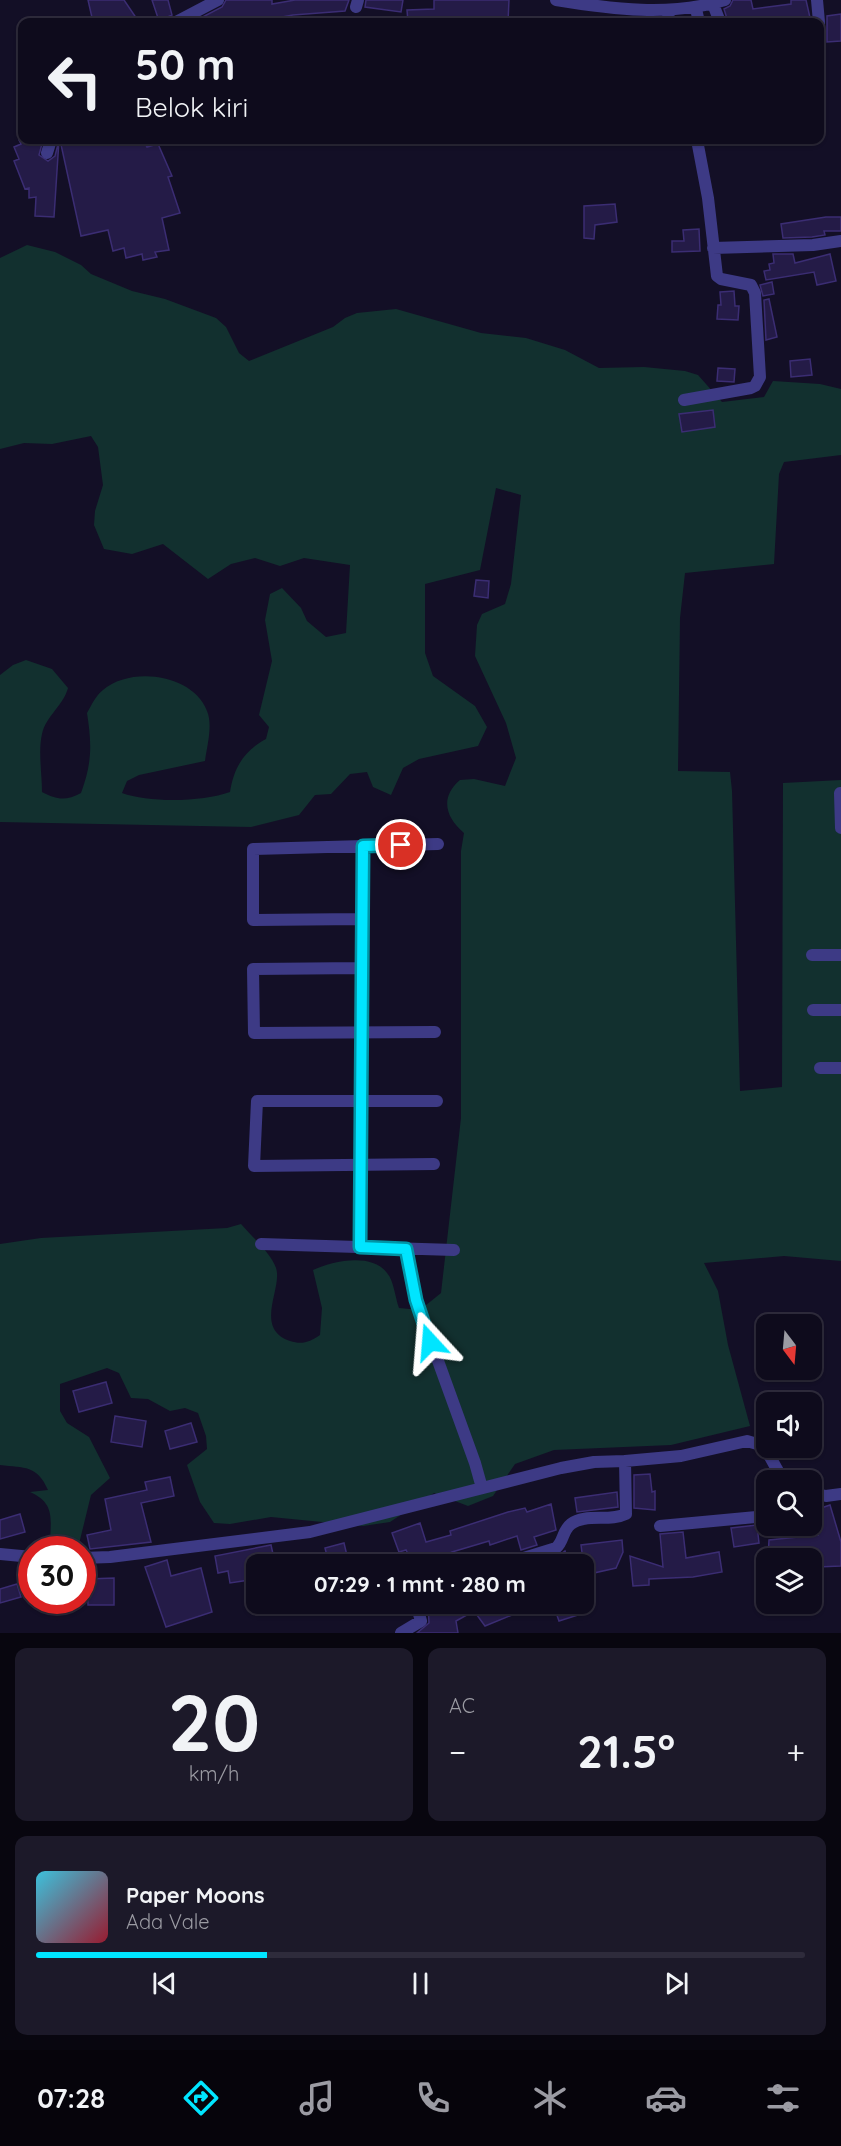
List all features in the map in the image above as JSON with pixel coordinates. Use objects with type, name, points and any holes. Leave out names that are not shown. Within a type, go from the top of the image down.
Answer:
[{"type":"street","points":[[184,18],[218,0]]},
{"type":"street","points":[[556,0],[669,16],[719,2],[720,18]]},
{"type":"street","points":[[817,0],[819,18]]},
{"type":"street","points":[[696,9],[698,18]]},
{"type":"street","points":[[47,153],[50,144]]},
{"type":"street","points":[[684,400],[751,388],[755,386],[760,377],[753,288],[748,284],[721,279],[715,270],[708,198],[698,144]]},
{"type":"street","points":[[713,248],[813,245],[841,241]]},
{"type":"street","points":[[840,793],[841,828]]},
{"type":"street","points":[[362,919],[253,920],[253,849],[438,844]]},
{"type":"street","points":[[360,1247],[363,846]]},
{"type":"street","points":[[812,955],[841,955]]},
{"type":"street","points":[[362,968],[253,969],[254,1033],[435,1032]]},
{"type":"street","points":[[813,1010],[841,1010]]},
{"type":"street","points":[[820,1068],[841,1068]]},
{"type":"street","points":[[434,1164],[254,1166],[257,1101],[437,1101]]},
{"type":"street","points":[[261,1244],[454,1250]]},
{"type":"street","points":[[406,1249],[416,1300],[482,1488]]},
{"type":"street","points":[[96,1558],[310,1532],[561,1468],[594,1462],[681,1456],[747,1441],[764,1446],[777,1470]]},
{"type":"street","points":[[536,1554],[560,1545],[563,1532],[576,1521],[626,1514],[625,1461]]},
{"type":"street","points":[[822,1495],[841,1494]]},
{"type":"street","points":[[660,1526],[756,1517]]},
{"type":"street","points":[[0,1554],[18,1556]]},
{"type":"street","points":[[401,1633],[421,1621],[419,1614]]},
{"type":"green space","points":[[27,245],[55,252],[81,265],[91,274],[132,291],[165,299],[216,318],[226,327],[239,353],[249,361],[333,327],[357,313],[396,309],[481,333],[526,338],[565,350],[599,368],[644,367],[685,371],[698,375],[722,402],[764,397],[773,381],[820,384],[841,389],[841,455],[784,462],[779,474],[774,564],[685,573],[680,618],[678,771],[730,772],[740,1091],[782,1087],[783,783],[841,780],[841,1261],[784,1256],[704,1263],[718,1291],[728,1345],[750,1426],[671,1445],[554,1450],[515,1464],[493,1496],[468,1506],[434,1493],[390,1522],[363,1526],[271,1517],[230,1524],[214,1523],[200,1502],[187,1465],[207,1449],[206,1436],[198,1413],[185,1408],[170,1411],[148,1399],[131,1398],[119,1373],[107,1368],[60,1384],[60,1411],[67,1423],[89,1437],[110,1478],[91,1495],[81,1536],[50,1536],[51,1521],[48,1508],[45,1502],[30,1492],[48,1490],[44,1482],[29,1469],[0,1465],[0,1244],[41,1238],[227,1228],[241,1224],[266,1251],[276,1268],[276,1286],[271,1317],[273,1327],[279,1335],[298,1343],[309,1341],[320,1335],[322,1308],[313,1270],[321,1267],[352,1260],[372,1262],[380,1266],[391,1280],[399,1308],[420,1310],[441,1293],[461,1118],[461,851],[464,833],[449,814],[447,800],[460,780],[474,779],[505,786],[516,758],[506,723],[475,656],[477,625],[482,614],[505,604],[511,584],[521,495],[496,488],[480,570],[425,584],[425,653],[433,676],[475,706],[487,727],[478,746],[419,759],[403,768],[391,795],[373,787],[367,772],[350,774],[331,794],[315,795],[299,815],[251,827],[0,822],[0,675],[13,665],[26,660],[52,669],[68,688],[42,734],[40,755],[42,792],[52,797],[62,798],[81,793],[90,754],[87,713],[103,690],[115,682],[145,676],[175,682],[200,698],[210,723],[205,761],[139,775],[127,781],[122,793],[161,800],[176,800],[206,798],[230,792],[237,767],[246,754],[266,739],[269,727],[259,715],[272,661],[265,620],[270,594],[282,588],[301,608],[307,621],[326,637],[346,633],[350,565],[304,558],[280,566],[255,558],[231,564],[208,579],[163,544],[132,554],[104,549],[94,525],[95,511],[103,485],[98,447],[91,436],[52,444],[24,443],[0,449],[0,258]]},
{"type":"building","points":[[88,0],[124,0],[136,18],[92,18]]},
{"type":"building","points":[[152,0],[168,0],[172,15],[158,18]]},
{"type":"building","points":[[226,0],[272,0],[272,4],[295,0],[349,0],[345,11],[276,18],[201,18],[222,7]]},
{"type":"building","points":[[366,0],[403,0],[401,12],[365,7]]},
{"type":"building","points":[[434,0],[509,0],[508,18],[408,18],[407,10],[434,9]]},
{"type":"building","points":[[733,0],[751,0],[753,9],[791,4],[791,0],[806,0],[810,18],[727,18],[724,9],[730,6]]},
{"type":"building","points":[[841,14],[841,41],[827,42],[827,16]]},
{"type":"building","points":[[21,144],[42,144],[39,155],[48,161],[55,156],[59,144],[54,217],[35,216],[36,197],[29,198],[29,188],[25,189],[14,161],[19,159],[14,147]]},
{"type":"building","points":[[61,144],[145,144],[147,147],[158,144],[172,176],[168,177],[180,213],[162,218],[169,250],[155,252],[157,257],[143,260],[142,254],[126,258],[124,248],[113,251],[108,230],[81,236]]},
{"type":"building","points":[[615,204],[617,222],[595,225],[594,239],[584,238],[584,206]]},
{"type":"building","points":[[841,217],[841,231],[824,231],[825,235],[812,237],[783,238],[781,224]]},
{"type":"building","points":[[699,229],[700,251],[672,252],[672,241],[684,241],[683,230]]},
{"type":"building","points":[[773,254],[793,254],[795,263],[830,254],[836,281],[817,285],[814,272],[766,280],[764,271],[770,270],[769,264],[774,263]]},
{"type":"building","points":[[772,282],[774,294],[763,296],[760,285]]},
{"type":"building","points":[[734,291],[735,306],[739,306],[738,320],[717,319],[718,305],[721,305],[720,292]]},
{"type":"building","points":[[769,299],[777,337],[766,340],[764,300]]},
{"type":"building","points":[[810,359],[812,375],[791,377],[790,361]]},
{"type":"building","points":[[718,368],[735,369],[734,382],[717,381]]},
{"type":"building","points":[[713,410],[715,427],[682,432],[679,414]]},
{"type":"building","points":[[476,580],[489,581],[488,598],[474,596]]},
{"type":"building","points":[[106,1382],[112,1403],[79,1412],[73,1391]]},
{"type":"building","points":[[115,1416],[146,1421],[142,1447],[111,1442]]},
{"type":"building","points":[[191,1423],[197,1442],[170,1449],[165,1431]]},
{"type":"building","points":[[650,1474],[652,1492],[655,1491],[655,1510],[634,1508],[634,1475]]},
{"type":"building","points":[[170,1477],[174,1496],[141,1503],[151,1542],[96,1548],[96,1536],[87,1535],[111,1530],[105,1499],[147,1490],[145,1482]]},
{"type":"building","points":[[617,1492],[618,1507],[577,1512],[575,1498]]},
{"type":"building","points":[[551,1504],[556,1530],[534,1537],[537,1545],[521,1550],[517,1536],[490,1545],[489,1541],[448,1554],[408,1554],[406,1550],[399,1552],[392,1533],[420,1523],[426,1542],[451,1535],[450,1531],[508,1512],[525,1508],[527,1512]]},
{"type":"building","points":[[830,1505],[841,1542],[841,1566],[822,1567],[822,1548],[769,1548],[769,1540],[822,1536],[822,1508]]},
{"type":"building","points":[[20,1514],[25,1532],[0,1539],[0,1520]]},
{"type":"building","points":[[756,1525],[756,1536],[758,1536],[759,1543],[734,1547],[731,1528]]},
{"type":"building","points":[[683,1532],[686,1558],[719,1552],[722,1572],[693,1577],[649,1579],[649,1585],[633,1586],[630,1556],[663,1567],[660,1534]]},
{"type":"building","points":[[622,1540],[623,1552],[616,1568],[594,1573],[594,1554],[582,1554],[581,1545]]},
{"type":"building","points":[[344,1543],[347,1554],[326,1554],[325,1548]]},
{"type":"building","points":[[271,1545],[273,1554],[246,1554],[246,1580],[230,1583],[228,1571],[218,1573],[215,1556]]},
{"type":"building","points":[[167,1560],[171,1576],[201,1568],[212,1612],[166,1627],[145,1567]]},
{"type":"building","points":[[114,1578],[114,1605],[96,1605],[96,1579]]},
{"type":"building","points":[[17,1584],[18,1598],[0,1603],[0,1589]]},
{"type":"building","points":[[429,1614],[469,1614],[456,1621],[458,1633],[417,1633],[429,1623]]},
{"type":"building","points":[[476,1614],[514,1614],[485,1626]]},
{"type":"building","points":[[557,1614],[581,1614],[559,1621]]},
{"type":"route","points":[[401,845],[363,846],[360,1247],[406,1249],[416,1300],[430,1342]]}]
